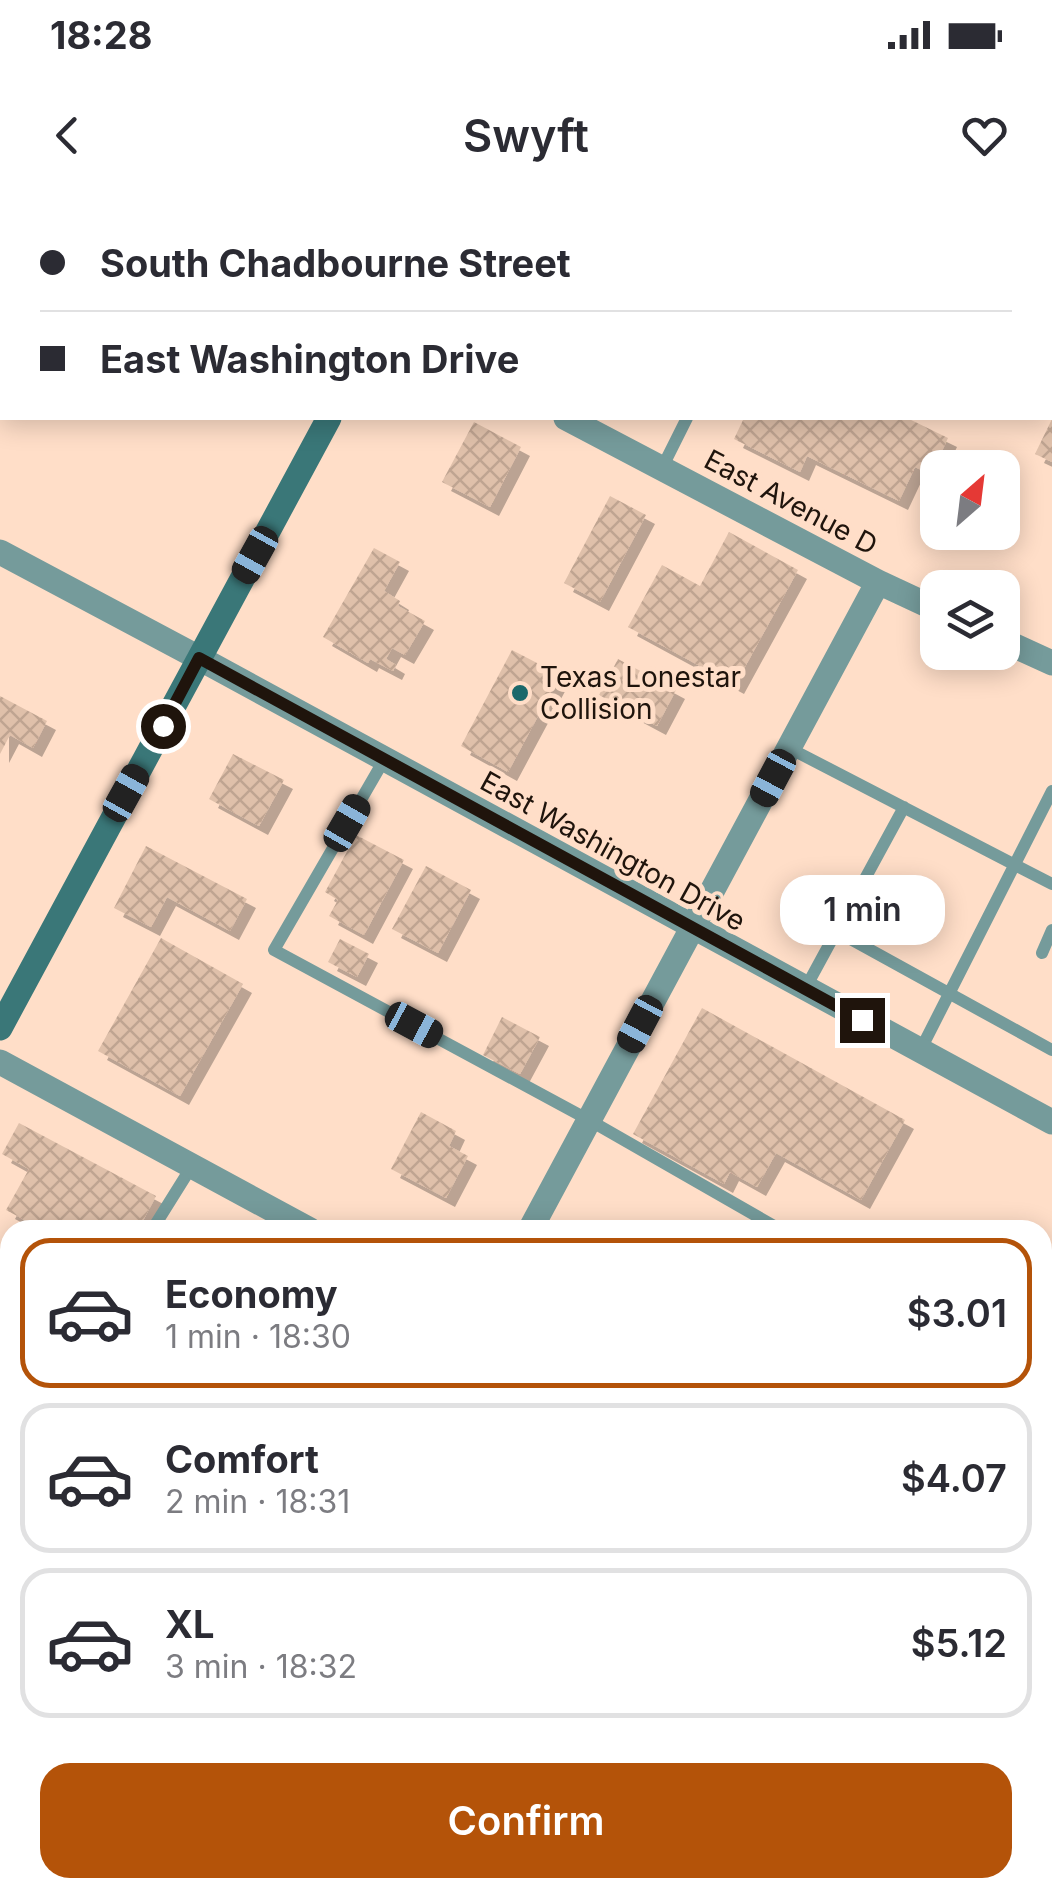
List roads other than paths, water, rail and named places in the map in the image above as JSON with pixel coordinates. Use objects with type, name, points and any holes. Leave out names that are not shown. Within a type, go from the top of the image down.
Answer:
[{"type":"main road","points":[[0,1028],[328,420]]},
{"type":"street","name":"East Avenue D","points":[[570,420],[920,602]]},
{"type":"street","name":"East Washington Drive","points":[[0,552],[1052,1122]]},
{"type":"street","points":[[535,1220],[878,582]]},
{"type":"street","points":[[1020,648],[1052,663]]},
{"type":"street","points":[[0,1062],[292,1220]]},
{"type":"lane","points":[[662,468],[686,420]]},
{"type":"lane","points":[[789,748],[1052,884]]},
{"type":"lane","points":[[384,760],[274,950],[589,1120],[764,1220]]},
{"type":"lane","points":[[920,1051],[1052,792]]},
{"type":"lane","points":[[804,989],[904,807]]},
{"type":"lane","points":[[1042,953],[1052,930]]},
{"type":"lane","points":[[836,931],[1052,1050]]},
{"type":"lane","points":[[158,1220],[192,1166]]},
{"type":"place","name":"Texas Lonestar Collision","points":[[520,693]]}]
